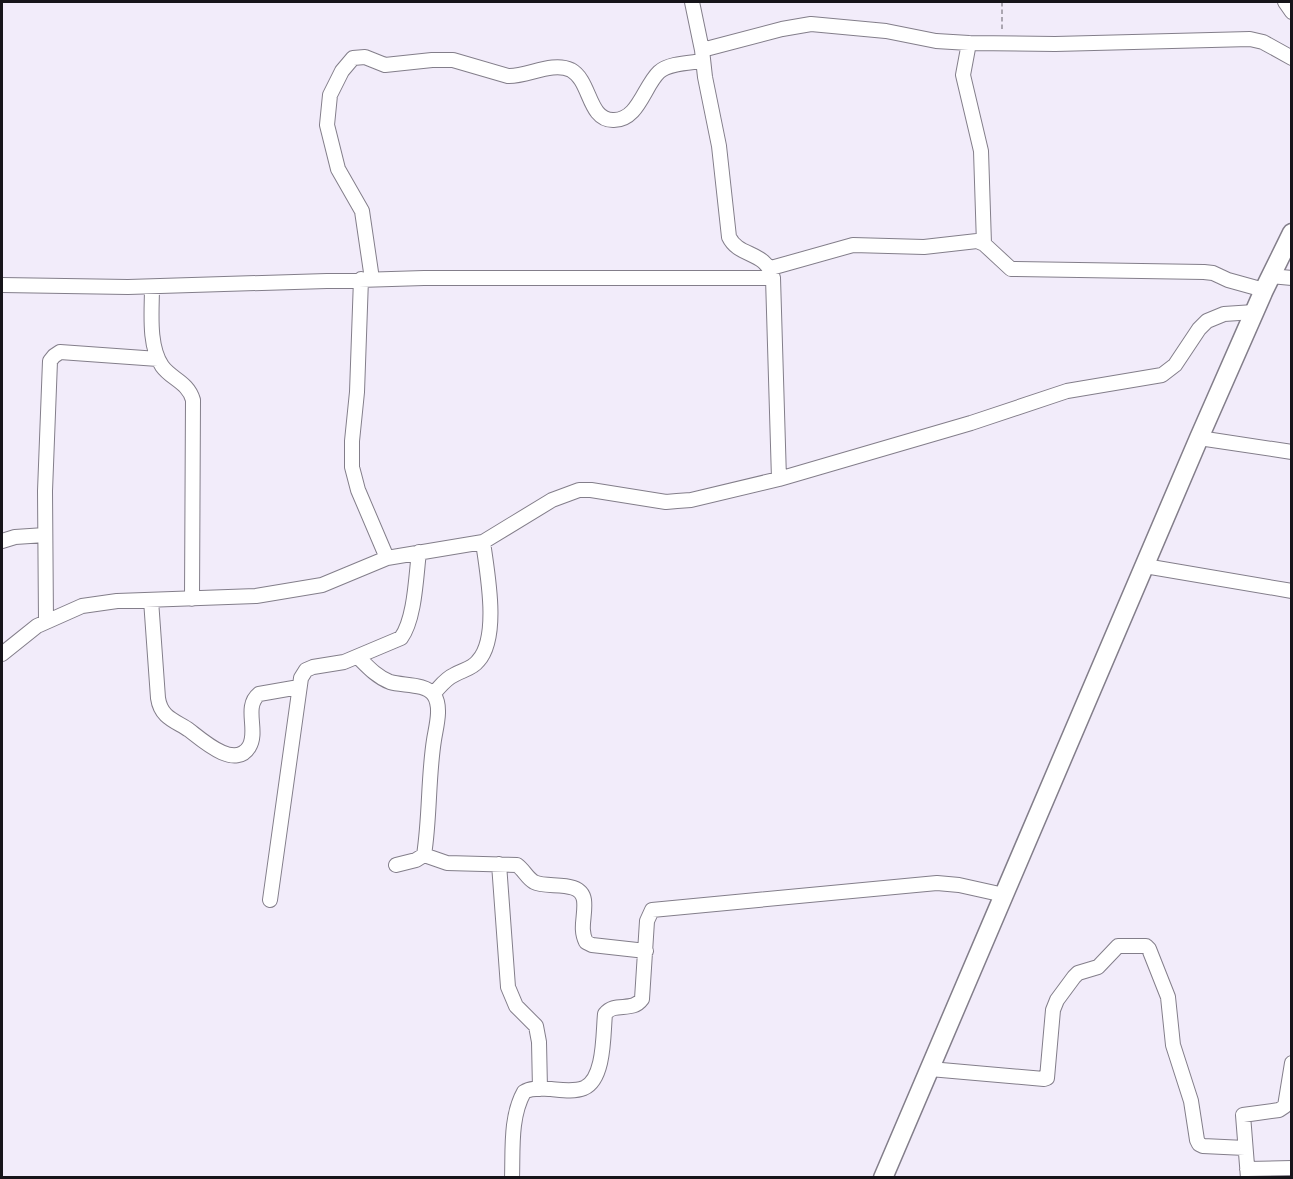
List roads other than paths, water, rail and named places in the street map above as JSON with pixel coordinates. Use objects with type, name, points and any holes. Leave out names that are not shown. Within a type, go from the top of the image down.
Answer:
[{"type":"main road","points":[[883,1178],[1199,438],[1267,283],[1292,233]]},
{"type":"street","points":[[692,2],[723,170],[729,237],[736,246],[756,256],[772,273],[779,479]]},
{"type":"street","points":[[1285,2],[1292,12]]},
{"type":"street","points":[[387,558],[358,490],[352,467],[352,441],[366,279],[362,211],[338,169],[327,125],[330,95],[342,71],[353,58],[365,57],[377,64],[385,65],[453,60],[508,76],[542,70],[570,69],[583,82],[597,113],[605,119],[613,120],[622,119],[629,114],[653,79],[664,68],[782,29],[811,24],[886,31],[969,43],[1250,39],[1263,42],[1292,58]]},
{"type":"street","points":[[969,43],[963,75],[981,151],[984,244]]},
{"type":"street","points":[[2,285],[152,287],[366,279],[772,273],[853,245],[924,247],[968,241],[984,244],[1011,269],[1204,272],[1213,273],[1228,280],[1267,283],[1292,278]]},
{"type":"street","points":[[152,287],[153,337],[158,358],[163,368],[187,387],[193,400],[192,599]]},
{"type":"street","points":[[2,654],[37,626],[82,606],[117,601],[256,596],[301,590],[322,585],[387,558],[483,542],[552,500],[579,490],[666,502],[691,500],[779,479],[971,423],[1067,391],[1162,375],[1175,365],[1207,321],[1224,314],[1254,312]]},
{"type":"street","points":[[46,621],[45,535],[50,361],[60,352],[158,358]]},
{"type":"street","points":[[1199,438],[1292,452]]},
{"type":"street","points":[[2,541],[15,537],[45,535]]},
{"type":"street","points":[[433,694],[453,675],[474,666],[484,652],[490,627],[490,590],[483,542]]},
{"type":"street","points":[[270,900],[296,726],[299,687],[306,670],[358,657],[401,638],[405,632],[419,552]]},
{"type":"street","points":[[1145,566],[1292,591]]},
{"type":"street","points":[[151,600],[160,707],[167,716],[214,749],[234,755],[243,753],[249,748],[251,741],[254,697],[259,694],[299,687]]},
{"type":"street","points":[[358,657],[381,677],[392,682],[426,689],[433,694],[437,704],[438,715],[429,777],[424,855]]},
{"type":"street","points":[[424,855],[447,863],[517,865],[523,869],[531,881],[579,891],[584,901],[582,930],[586,942],[592,945],[646,951]]},
{"type":"street","points":[[396,865],[416,860],[424,855]]},
{"type":"street","points":[[499,864],[508,987],[516,1006],[536,1026],[539,1042],[540,1089]]},
{"type":"street","points":[[512,1178],[515,1124],[519,1100],[524,1092],[529,1089],[583,1089],[593,1080],[603,1050],[605,1014],[614,1007],[634,1007],[642,999],[647,921],[652,910],[937,883],[959,885],[1004,895]]},
{"type":"street","points":[[930,1069],[1047,1078],[1054,1005],[1074,977],[1078,973],[1098,967],[1118,946],[1146,946],[1168,997],[1173,1045],[1191,1101],[1197,1140],[1203,1146],[1245,1148]]},
{"type":"street","points":[[1292,1063],[1286,1106],[1279,1110],[1243,1115],[1248,1173],[1292,1168]]}]
